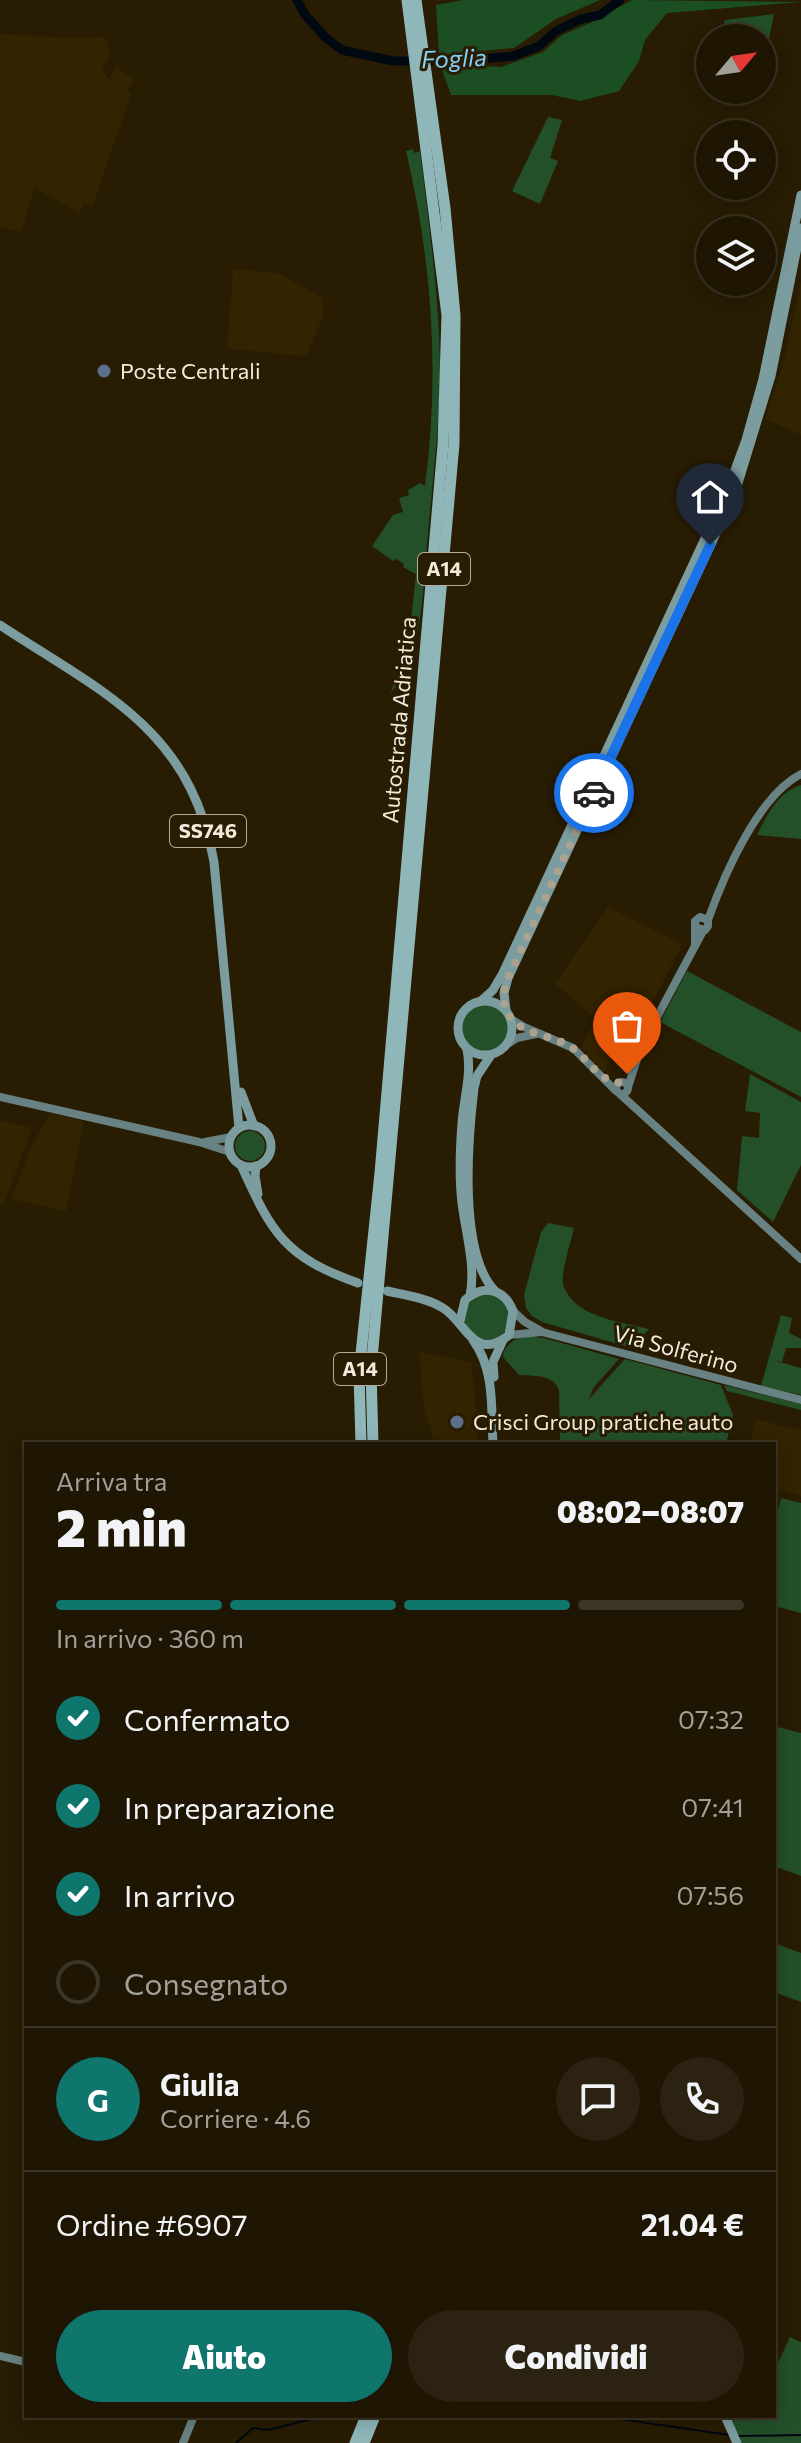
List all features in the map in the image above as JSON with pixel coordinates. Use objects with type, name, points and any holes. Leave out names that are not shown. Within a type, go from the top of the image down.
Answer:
[{"type":"highway","name":"Autostrada Adriatica","points":[[373,1442],[371,1370],[454,444],[455,315],[445,208],[407,0]]},
{"type":"highway","name":"Autostrada Adriatica","points":[[361,1442],[359,1373],[380,1173],[443,445],[447,315],[416,0]]},
{"type":"highway","points":[[355,2443],[369,2419]]},
{"type":"highway","points":[[364,2443],[369,2419]]},
{"type":"main road","points":[[460,1321],[472,1271],[460,1158],[470,1064],[467,1049],[459,1035],[459,1021],[470,1005],[481,1001],[493,990],[503,973],[728,489],[763,379],[801,195]]},
{"type":"main road","points":[[496,1442],[493,1362],[506,1338],[513,1311],[509,1301],[485,1279],[476,1253],[468,1174],[477,1076],[491,1055],[509,1043],[512,1035],[503,999],[508,978],[735,493],[771,376],[801,228]]},
{"type":"main road","name":"SS746","points":[[0,625],[131,712],[162,742],[199,804],[214,862],[239,1128]]},
{"type":"main road","points":[[481,1001],[499,1004],[508,1014]]},
{"type":"main road","points":[[467,1049],[491,1055]]},
{"type":"main road","name":"SS746","points":[[234,1064],[244,1103],[254,1126],[266,1134],[270,1147],[268,1157],[256,1166],[260,1205]]},
{"type":"main road","points":[[230,1152],[231,1137],[239,1128],[254,1126]]},
{"type":"main road","name":"SS746","points":[[230,1152],[241,1165],[276,1234],[291,1249],[329,1272],[358,1283]]},
{"type":"main road","points":[[241,1165],[256,1166]]},
{"type":"main road","points":[[438,1305],[467,1298],[480,1290],[495,1291]]},
{"type":"main road","points":[[387,1291],[438,1305],[460,1321],[466,1335],[483,1354],[496,1442]]},
{"type":"main road","points":[[473,1340],[487,1344],[506,1338]]},
{"type":"main road","points":[[724,2421],[734,2443]]},
{"type":"street","points":[[622,1087],[695,943],[699,929],[695,921],[704,918],[713,904],[760,812],[783,784],[801,774]]},
{"type":"street","points":[[508,1014],[541,1034],[573,1048],[604,1079],[622,1087],[636,1107],[801,1259]]},
{"type":"street","points":[[509,1043],[541,1034]]},
{"type":"street","points":[[0,1097],[199,1142],[230,1152]]},
{"type":"street","points":[[199,1142],[231,1137]]},
{"type":"street","name":"Via Solferino","points":[[513,1311],[542,1332],[801,1400]]},
{"type":"street","name":"Via Solferino","points":[[506,1338],[542,1332]]},
{"type":"street","points":[[0,2356],[24,2362]]},
{"type":"street","points":[[183,2443],[193,2418]]},
{"type":"shaded area","points":[[0,34],[105,37],[110,49],[102,70],[106,76],[113,81],[110,76],[116,67],[134,79],[127,90],[131,93],[129,101],[92,207],[84,204],[80,213],[35,188],[21,232],[0,227]]},
{"type":"shaded area","points":[[233,269],[278,273],[322,297],[324,314],[306,356],[227,349]]},
{"type":"shaded area","points":[[801,281],[801,435],[765,419],[783,365]]},
{"type":"shaded area","points":[[608,907],[682,944],[646,1015],[634,1011],[604,1073],[581,1048],[595,1018],[555,984]]},
{"type":"shaded area","points":[[50,1113],[84,1121],[66,1211],[11,1199],[31,1147]]},
{"type":"shaded area","points":[[0,1120],[32,1128],[6,1198],[0,1206]]},
{"type":"shaded area","points":[[419,1352],[472,1362],[478,1442],[434,1442],[424,1410]]},
{"type":"shaded area","points":[[756,1419],[801,1430],[801,1496],[776,1490],[776,1442],[750,1442]]},
{"type":"green space","points":[[463,0],[600,0],[556,19],[514,48],[439,55],[436,5]]},
{"type":"green space","points":[[632,0],[801,2],[667,13],[645,40],[639,61],[619,91],[580,101],[552,95],[451,95],[440,64],[501,67],[543,52],[562,35]]},
{"type":"green space","points":[[774,14],[772,24],[724,24],[725,20]]},
{"type":"green space","points":[[548,117],[562,120],[550,158],[558,161],[540,204],[512,191]]},
{"type":"green space","points":[[413,149],[414,153],[420,151],[433,263],[440,347],[439,396],[419,623],[409,660],[390,694],[408,648],[416,574],[403,567],[404,564],[397,559],[393,561],[372,546],[393,515],[403,512],[399,498],[409,495],[408,490],[420,483],[425,486],[432,401],[427,276],[406,151]]},
{"type":"green space","points":[[801,785],[801,839],[757,835],[780,799]]},
{"type":"green space","points":[[687,971],[801,1032],[801,1097],[660,1022]]},
{"type":"green space","points":[[485,1005],[501,1012],[508,1028],[501,1044],[485,1051],[469,1044],[462,1028],[469,1012]]},
{"type":"green space","points":[[750,1074],[801,1102],[801,1165],[773,1222],[737,1190],[742,1136],[759,1138],[760,1113],[745,1111]]},
{"type":"green space","points":[[250,1131],[261,1135],[265,1146],[261,1157],[250,1161],[239,1157],[235,1146],[239,1135]]},
{"type":"green space","points":[[548,1223],[574,1228],[563,1284],[576,1304],[599,1316],[649,1329],[632,1348],[542,1322],[526,1308],[524,1295],[541,1232]]},
{"type":"green space","points":[[487,1294],[503,1301],[510,1317],[503,1333],[487,1340],[471,1333],[464,1317],[471,1301]]},
{"type":"green space","points":[[781,1315],[792,1318],[789,1333],[801,1339],[801,1348],[786,1348],[782,1362],[769,1359],[801,1368],[801,1395],[761,1386]]},
{"type":"green space","points":[[518,1338],[544,1338],[619,1359],[594,1387],[588,1400],[625,1359],[721,1385],[733,1415],[726,1442],[560,1442],[559,1390],[556,1385],[542,1377],[519,1375],[503,1357],[505,1349]]},
{"type":"green space","points":[[724,1385],[801,1404],[801,1410],[727,1391]]},
{"type":"green space","points":[[781,1498],[801,1503],[801,1613],[776,1607],[778,1510]]},
{"type":"green space","points":[[776,1727],[801,1733],[801,1876],[776,1867]]},
{"type":"green space","points":[[776,1944],[801,1953],[801,2002],[776,1993]]},
{"type":"green space","points":[[790,2337],[801,2342],[801,2443],[741,2443],[730,2418],[776,2418],[776,2367]]},
{"type":"waterway","name":"Foglia","points":[[297,0],[305,15],[342,50],[393,61],[459,61],[513,56],[539,46],[556,31],[581,19],[600,15],[620,0]]},
{"type":"waterway","points":[[236,2443],[253,2428],[268,2430],[315,2418]]},
{"type":"waterway","points":[[614,2418],[729,2435]]},
{"type":"waterway","points":[[739,2436],[801,2435]]},
{"type":"way so far","points":[[594,793],[508,978],[503,999],[511,1019],[573,1048],[604,1079],[618,1083],[627,1074]]},
{"type":"place","name":"Poste Centrali","points":[[104,371]]},
{"type":"place","name":"Crisci Group pratiche auto","points":[[457,1422]]},
{"type":"route","points":[[594,793],[710,545]]}]
